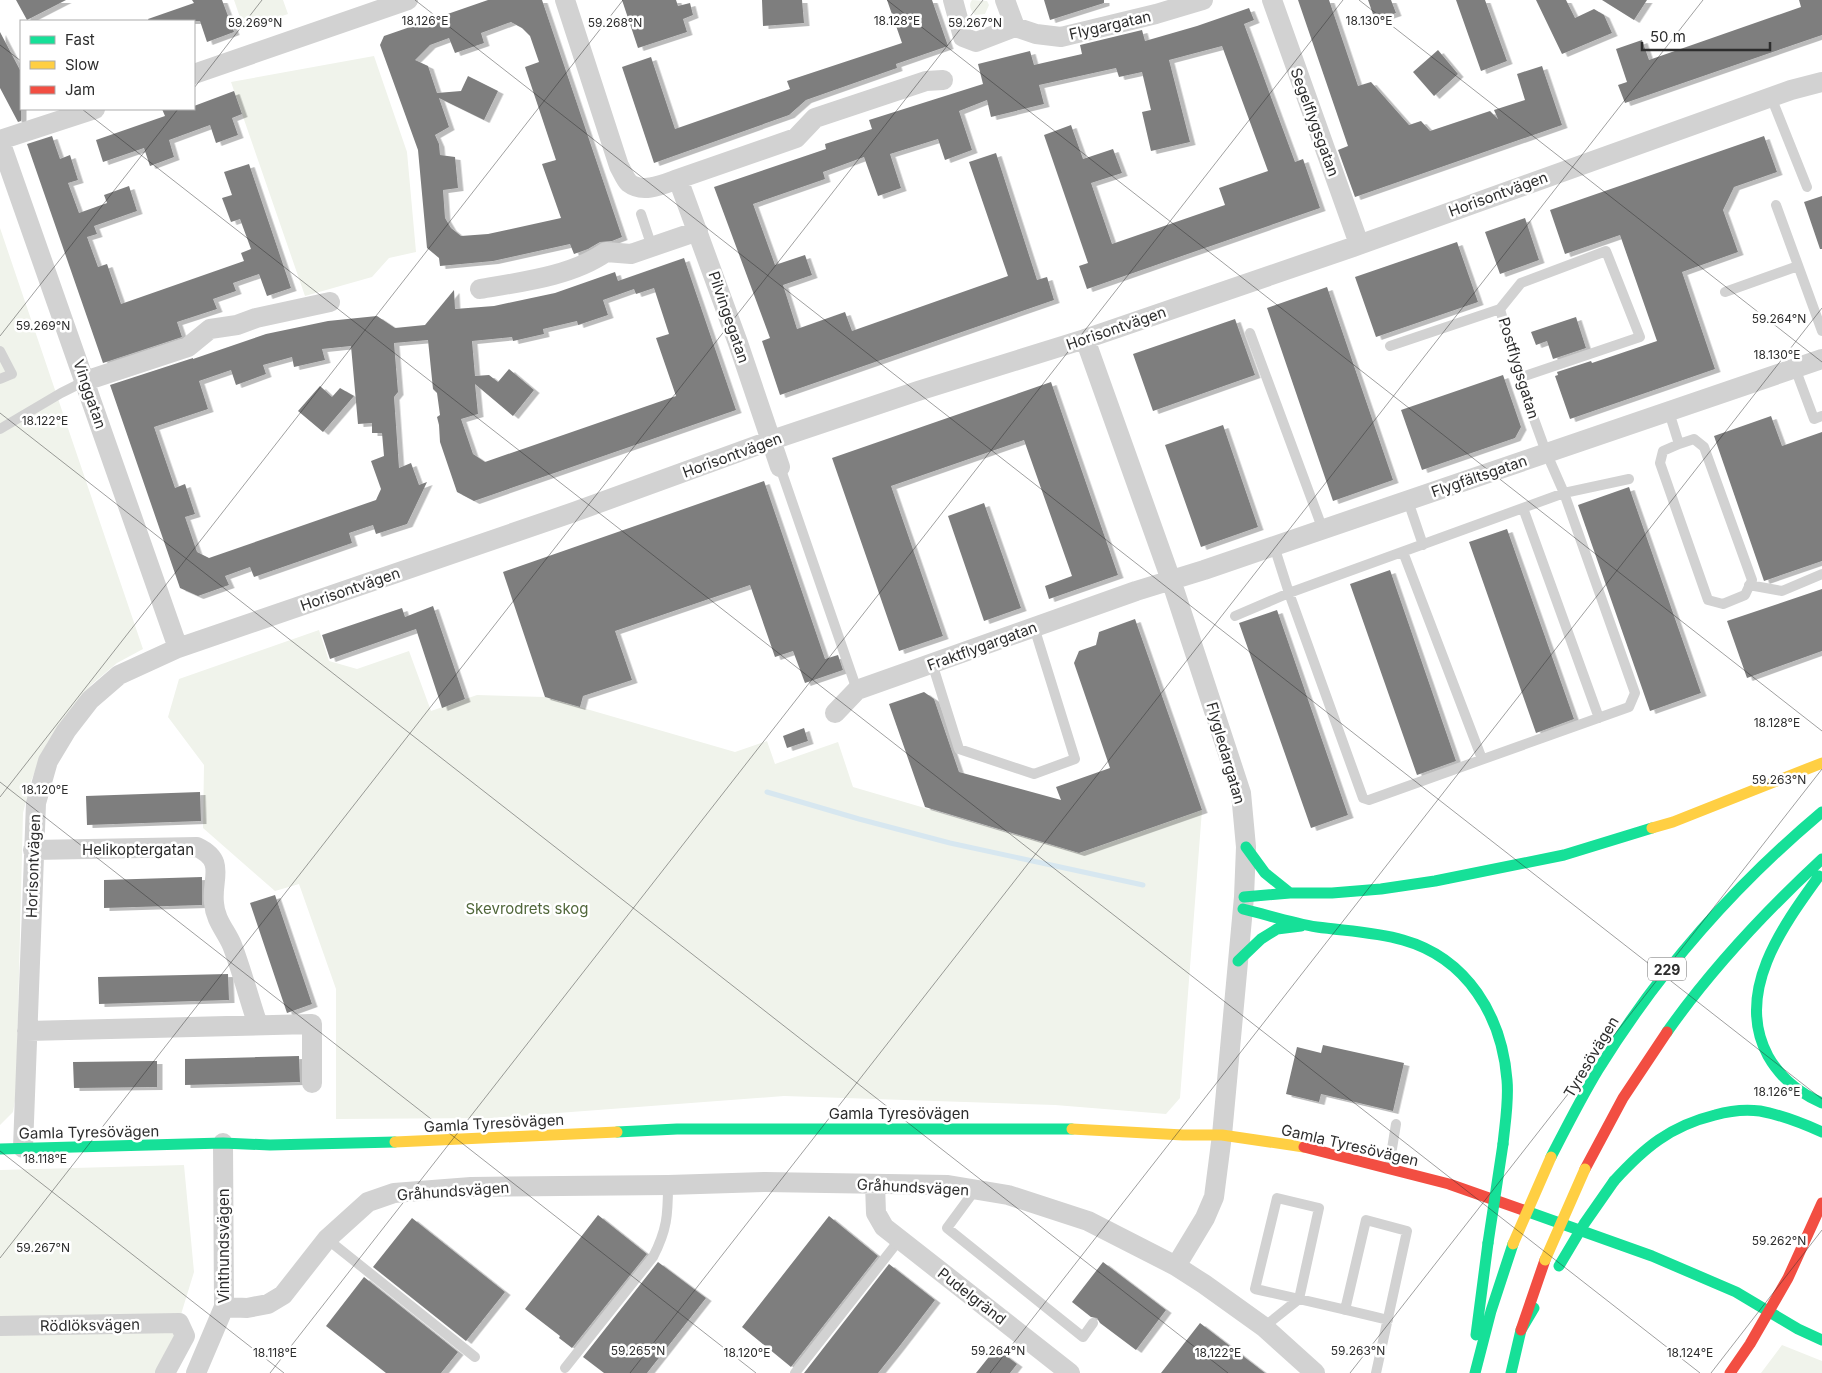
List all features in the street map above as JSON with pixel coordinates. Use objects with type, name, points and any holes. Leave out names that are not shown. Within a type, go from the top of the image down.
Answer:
[{"type":"main road","points":[[1243,903],[1290,893],[1332,893],[1381,889],[1564,855],[1673,822],[1822,763]]},
{"type":"main road","name":"Tyresövägen","points":[[1475,1373],[1491,1312],[1513,1244],[1551,1157],[1597,1071],[1649,993],[1717,910],[1758,869],[1822,812]]},
{"type":"main road","points":[[1246,847],[1261,870],[1276,885],[1290,893]]},
{"type":"main road","name":"229","points":[[1511,1373],[1522,1330],[1545,1260],[1585,1169],[1636,1077],[1664,1034],[1694,994],[1754,924],[1785,892],[1822,859]]},
{"type":"main road","points":[[1822,872],[1773,947],[1762,972],[1756,994],[1755,1014],[1758,1035],[1767,1058],[1781,1077],[1794,1089],[1822,1103]]},
{"type":"main road","points":[[1243,903],[1305,925],[1382,934],[1422,946],[1440,955],[1458,968],[1472,982],[1496,1024],[1503,1046],[1507,1079],[1503,1144],[1470,1373]]},
{"type":"main road","points":[[1238,961],[1261,939],[1277,929],[1305,925]]},
{"type":"main road","points":[[1522,1330],[1584,1224],[1614,1181],[1634,1158],[1657,1139],[1696,1118],[1731,1112],[1764,1112],[1794,1120],[1822,1132]]},
{"type":"main road","name":"Gamla Tyresövägen","points":[[0,1149],[434,1141],[677,1129],[1084,1128],[1222,1136],[1303,1147],[1449,1184],[1652,1256],[1736,1292],[1798,1329],[1822,1340]]},
{"type":"main road","points":[[1730,1373],[1750,1344],[1788,1278],[1822,1202]]},
{"type":"street","points":[[195,74],[408,0]]},
{"type":"street","points":[[565,0],[620,166],[628,182],[639,188],[656,187],[796,138],[815,118],[926,81],[943,80]]},
{"type":"street","points":[[953,0],[963,37],[976,42],[1015,27],[1005,0]]},
{"type":"street","name":"Flygargatan","points":[[1015,27],[1036,34],[1061,37],[1156,14],[1203,0]]},
{"type":"street","name":"Segelflygsgatan","points":[[1272,0],[1359,244]]},
{"type":"street","name":"Horisontvägen","points":[[23,1148],[36,803],[48,761],[66,731],[90,700],[119,676],[178,648],[574,512],[772,440],[918,391],[1085,339],[1359,244],[1771,97],[1822,82]]},
{"type":"street","points":[[0,140],[92,110]]},
{"type":"street","name":"Vinggatan","points":[[0,140],[178,648]]},
{"type":"street","name":"Pilvingegatan","points":[[678,179],[780,467]]},
{"type":"street","points":[[480,289],[552,275],[593,262],[606,252],[631,254],[698,231]]},
{"type":"street","points":[[85,381],[188,347],[210,329],[330,302]]},
{"type":"street","name":"Flygledargatan","points":[[1085,339],[1170,580],[1241,793],[1246,847],[1243,903],[1222,1136],[1214,1197],[1202,1225],[1176,1266]]},
{"type":"street","name":"Flygfältsgatan","points":[[1136,591],[1204,570],[1822,359]]},
{"type":"street","name":"Fraktflygargatan","points":[[835,713],[857,690],[1136,591]]},
{"type":"street","name":"Helikoptergatan","points":[[33,850],[197,848],[209,852],[215,862],[214,903],[216,917],[231,944],[258,1026]]},
{"type":"street","points":[[27,1031],[312,1024],[312,1083]]},
{"type":"street","name":"Vinthundsvägen","points":[[196,1373],[224,1307],[223,1144]]},
{"type":"street","name":"Gråhundsvägen","points":[[224,1307],[247,1308],[268,1304],[282,1295],[327,1239],[368,1202],[394,1194],[471,1187],[765,1182],[948,1186],[1008,1195],[1088,1221],[1176,1266],[1204,1284],[1264,1328],[1315,1373]]},
{"type":"street","name":"Pudelgränd","points":[[875,1184],[876,1213],[884,1227],[1068,1372]]},
{"type":"street","name":"Rödlöksvägen","points":[[0,1326],[179,1323],[185,1336],[165,1373]]},
{"type":"lane","points":[[1771,97],[1808,187]]},
{"type":"lane","points":[[1776,205],[1822,331]]},
{"type":"lane","points":[[641,214],[652,247]]},
{"type":"lane","points":[[1500,309],[1522,283],[1606,251],[1640,337],[1519,378]]},
{"type":"lane","points":[[1725,292],[1798,266]]},
{"type":"lane","name":"Postflygsgatan","points":[[1289,593],[1363,798],[1370,800],[1629,707],[1635,693],[1564,494],[1546,452],[1519,378],[1500,309],[1390,346]]},
{"type":"lane","points":[[1250,333],[1322,530]]},
{"type":"lane","points":[[0,351],[12,374],[0,379]]},
{"type":"lane","points":[[1795,368],[1814,419],[1822,416]]},
{"type":"lane","points":[[0,429],[85,381]]},
{"type":"lane","points":[[1669,412],[1679,444]]},
{"type":"lane","points":[[1694,438],[1704,447],[1752,580],[1750,585],[1745,595],[1723,604],[1708,600],[1660,463],[1663,451],[1694,438]]},
{"type":"lane","name":"Pilvingegatan","points":[[780,467],[857,690]]},
{"type":"lane","points":[[1235,616],[1289,593],[1523,508],[1564,494],[1629,478]]},
{"type":"lane","points":[[1408,501],[1423,545]]},
{"type":"lane","points":[[1523,508],[1599,718]]},
{"type":"lane","points":[[1274,546],[1289,593]]},
{"type":"lane","points":[[1403,552],[1482,759]]},
{"type":"lane","points":[[1750,585],[1782,591],[1822,574]]},
{"type":"lane","points":[[932,664],[959,750],[1034,774],[1075,759],[1034,627]]},
{"type":"lane","points":[[1389,1168],[1396,1124]]},
{"type":"lane","points":[[565,1368],[653,1257],[662,1241],[668,1214],[668,1185]]},
{"type":"lane","points":[[975,1190],[947,1228],[1083,1337],[1093,1323]]},
{"type":"lane","points":[[1264,1328],[1298,1299],[1319,1208],[1277,1198],[1255,1289],[1298,1299],[1388,1320]]},
{"type":"lane","points":[[1345,1310],[1366,1220],[1407,1231],[1376,1373]]},
{"type":"lane","points":[[327,1239],[474,1358]]},
{"type":"lane","points":[[795,1373],[900,1239]]},
{"type":"green space","points":[[234,0],[283,0],[288,14],[244,29]]},
{"type":"green space","points":[[972,0],[987,1],[989,5],[985,14],[975,15],[972,12],[970,4]]},
{"type":"green space","points":[[374,56],[407,152],[416,252],[389,258],[372,277],[305,296],[231,82]]},
{"type":"green space","points":[[0,228],[143,649],[117,663],[91,685],[47,743],[31,781],[23,813],[16,1095],[13,1112],[0,1125]]},
{"type":"green space","name":"Skevrodrets skog","points":[[319,630],[329,661],[357,669],[409,651],[431,711],[477,695],[545,697],[735,752],[767,741],[775,764],[838,742],[853,787],[1079,853],[1202,810],[1180,1098],[1166,1114],[1055,1105],[784,1096],[491,1118],[336,1119],[336,989],[299,884],[275,891],[203,828],[204,765],[168,717],[179,679]]},
{"type":"green space","points":[[184,1165],[194,1272],[163,1373],[0,1373],[0,1170]]},
{"type":"green space","points":[[1782,1345],[1822,1361],[1822,1373],[1761,1373]]},
{"type":"building","points":[[16,0],[66,0],[27,20]]},
{"type":"building","points":[[192,0],[222,0],[234,32],[207,42],[200,21],[148,19],[194,3]]},
{"type":"building","points":[[488,0],[542,0],[622,237],[612,241],[600,242],[574,254],[570,244],[493,261],[440,266],[439,258],[427,248],[418,150],[380,45],[384,36]],"holes":[[[511,22],[522,28],[530,36],[539,62],[525,67],[556,160],[542,164],[561,218],[488,234],[461,236],[451,228],[445,218],[443,190],[458,188],[455,157],[440,155],[439,144],[435,135],[449,127],[439,98],[484,120],[498,91],[468,76],[461,91],[437,93],[428,66],[415,60],[430,45],[449,38],[455,53],[484,43],[481,33]]]},
{"type":"building","points":[[622,0],[676,0],[678,6],[690,3],[693,15],[683,19],[687,32],[638,48]]},
{"type":"building","points":[[762,0],[802,0],[804,23],[763,26]]},
{"type":"building","points":[[887,0],[932,0],[948,46],[896,64],[897,68],[806,100],[789,115],[654,163],[622,67],[651,57],[675,129],[790,89],[787,81],[902,43]]},
{"type":"building","points":[[1044,0],[1104,0],[1104,3],[1050,20]]},
{"type":"building","points":[[1298,0],[1329,0],[1358,86],[1371,82],[1409,125],[1421,121],[1430,131],[1490,111],[1498,119],[1494,110],[1525,100],[1517,74],[1542,66],[1562,125],[1355,197],[1338,150],[1348,146]]},
{"type":"building","points":[[1368,0],[1391,0],[1396,13],[1375,20]]},
{"type":"building","points":[[1456,0],[1485,0],[1507,61],[1481,71]]},
{"type":"building","points":[[1536,0],[1566,0],[1575,18],[1594,9],[1604,15],[1612,33],[1562,54]]},
{"type":"building","points":[[1602,0],[1647,0],[1634,20]]},
{"type":"building","points":[[1799,0],[1822,0],[1822,35],[1625,103],[1618,85],[1627,82],[1616,49],[1642,40],[1649,60],[1801,7]]},
{"type":"building","points":[[1249,8],[1254,20],[1244,24],[1295,162],[1303,159],[1320,208],[1087,289],[1079,266],[1088,263],[1044,135],[1071,125],[1083,159],[1113,149],[1122,173],[1091,183],[1112,244],[1225,205],[1219,188],[1268,171],[1222,46],[1169,60],[1190,142],[1151,151],[1142,112],[1151,110],[1142,72],[1119,77],[1116,68],[1039,85],[1044,104],[991,117],[987,100],[959,111],[972,150],[945,160],[938,139],[890,154],[901,188],[878,196],[864,157],[823,172],[825,179],[753,204],[775,265],[805,255],[812,275],[783,285],[797,329],[845,312],[852,331],[1008,276],[969,162],[996,153],[1037,280],[1047,277],[1054,300],[780,395],[762,341],[770,338],[714,187],[826,149],[825,144],[872,129],[869,120],[983,84],[978,64],[1030,51],[1034,65],[1082,54],[1080,45],[1142,30],[1145,41]]},
{"type":"building","points":[[0,32],[20,70],[21,121],[18,122],[0,88]]},
{"type":"building","points":[[1438,50],[1458,74],[1434,96],[1413,72]]},
{"type":"building","points":[[234,91],[242,114],[232,118],[238,135],[216,143],[210,125],[169,140],[174,157],[150,166],[144,148],[103,162],[96,140],[165,116],[162,110],[195,110],[195,106]]},
{"type":"building","points":[[52,136],[60,159],[70,155],[78,180],[68,183],[79,213],[107,203],[104,195],[129,186],[137,211],[94,226],[97,234],[87,237],[98,267],[107,264],[121,304],[244,261],[241,253],[251,249],[240,219],[231,222],[222,198],[232,195],[224,172],[249,164],[291,288],[267,296],[259,274],[233,283],[236,291],[213,299],[217,309],[177,322],[182,337],[103,363],[27,144]]},
{"type":"building","points":[[1764,136],[1777,172],[1734,187],[1723,210],[1738,252],[1682,272],[1715,369],[1570,419],[1555,376],[1558,375],[1557,372],[1591,361],[1592,363],[1657,341],[1620,235],[1565,254],[1550,210]]},
{"type":"building","points":[[1822,196],[1822,249],[1820,249],[1804,202]]},
{"type":"building","points":[[1525,218],[1539,260],[1500,274],[1485,232]]},
{"type":"building","points":[[1457,242],[1478,302],[1376,337],[1355,277]]},
{"type":"building","points":[[684,258],[736,410],[474,501],[457,492],[440,442],[437,417],[440,415],[437,393],[433,389],[428,340],[394,343],[398,392],[394,397],[399,468],[411,463],[419,485],[427,482],[407,524],[376,534],[373,525],[349,533],[352,543],[254,577],[250,567],[225,576],[229,585],[198,596],[180,588],[110,385],[266,334],[328,321],[377,316],[395,328],[425,325],[454,290],[455,309],[494,306],[555,293],[615,272],[618,281]],"holes":[[[654,288],[669,334],[656,338],[676,396],[485,462],[473,454],[461,419],[478,414],[475,384],[513,416],[534,390],[509,369],[498,382],[489,375],[475,376],[472,341],[512,337],[513,341],[544,334],[543,329],[577,321],[578,325],[608,315],[603,300],[634,289],[636,294]],[[351,346],[358,424],[372,423],[372,433],[382,433],[384,456],[371,461],[381,489],[376,500],[209,558],[197,552],[185,517],[195,514],[185,484],[175,488],[154,427],[208,409],[199,381],[231,370],[236,385],[266,374],[263,365],[292,357],[294,367],[325,360],[322,349]]]},
{"type":"building","points":[[1327,287],[1393,480],[1333,501],[1267,308]]},
{"type":"building","points":[[1576,317],[1586,348],[1553,359],[1547,341],[1536,345],[1531,332]]},
{"type":"building","points":[[1235,319],[1255,375],[1153,411],[1133,354]]},
{"type":"building","points":[[1503,375],[1521,427],[1515,438],[1422,470],[1401,410]]},
{"type":"building","points":[[1051,382],[1118,575],[1049,599],[1045,586],[1072,576],[1024,440],[891,486],[943,636],[899,651],[832,458]]},
{"type":"building","points":[[320,386],[332,397],[340,388],[354,396],[323,432],[298,411]]},
{"type":"building","points":[[1771,416],[1782,446],[1822,432],[1822,561],[1764,581],[1714,436]]},
{"type":"building","points":[[1223,425],[1258,527],[1201,547],[1165,445]]},
{"type":"building","points":[[764,481],[825,659],[838,655],[843,670],[805,683],[793,651],[775,657],[750,585],[615,631],[632,680],[583,696],[580,707],[545,697],[503,572]]},
{"type":"building","points":[[1629,487],[1701,693],[1650,711],[1578,505]]},
{"type":"building","points":[[984,503],[1021,608],[984,621],[948,516]]},
{"type":"building","points":[[1507,529],[1574,719],[1536,733],[1469,542]]},
{"type":"building","points":[[1390,570],[1456,761],[1417,775],[1350,584]]},
{"type":"building","points":[[1822,589],[1822,651],[1747,678],[1727,621]]},
{"type":"building","points":[[433,606],[465,699],[442,708],[416,629],[330,659],[322,635],[402,608],[405,617]]},
{"type":"building","points":[[1277,610],[1348,815],[1311,828],[1239,623]]},
{"type":"building","points":[[1135,619],[1202,810],[1079,853],[925,807],[889,704],[924,692],[934,699],[959,772],[1061,800],[1056,787],[1110,768],[1074,663],[1079,651],[1096,645],[1099,632]]},
{"type":"building","points":[[804,728],[808,741],[787,748],[783,736]]},
{"type":"building","points":[[200,792],[201,821],[87,825],[86,796]]},
{"type":"building","points":[[202,877],[202,905],[104,908],[104,880]]},
{"type":"building","points":[[275,895],[312,1004],[287,1013],[250,903]]},
{"type":"building","points":[[228,974],[229,1000],[99,1004],[98,977]]},
{"type":"building","points":[[1323,1045],[1404,1063],[1393,1111],[1321,1094],[1319,1102],[1286,1094],[1297,1047],[1321,1053]]},
{"type":"building","points":[[299,1056],[300,1082],[185,1085],[185,1059]]},
{"type":"building","points":[[157,1061],[157,1087],[74,1088],[73,1062]]},
{"type":"building","points":[[598,1215],[647,1254],[572,1348],[559,1338],[560,1336],[525,1309]]},
{"type":"building","points":[[829,1216],[878,1256],[791,1367],[742,1327]]},
{"type":"building","points":[[412,1218],[505,1292],[466,1341],[373,1267]]},
{"type":"building","points":[[658,1262],[706,1298],[647,1373],[604,1373],[583,1357]]},
{"type":"building","points":[[1103,1262],[1166,1310],[1136,1350],[1100,1323],[1097,1318],[1091,1317],[1072,1302]]},
{"type":"building","points":[[889,1264],[935,1300],[898,1348],[878,1373],[804,1373]]},
{"type":"building","points":[[364,1277],[458,1352],[441,1373],[386,1373],[326,1326]]},
{"type":"building","points":[[1200,1323],[1265,1373],[1161,1373]]},
{"type":"building","points":[[996,1348],[1017,1364],[1010,1373],[976,1373]]},
{"type":"waterway","points":[[767,792],[950,843],[1143,885]]},
{"type":"traffic: fast","points":[[1551,1157],[1598,1070],[1646,998],[1672,964],[1758,870],[1822,812]]},
{"type":"traffic: fast","points":[[1244,897],[1381,889],[1435,881],[1564,855],[1652,828]]},
{"type":"traffic: fast","points":[[1246,847],[1265,873],[1290,893]]},
{"type":"traffic: fast","points":[[1667,1032],[1702,985],[1740,941],[1822,859]]},
{"type":"traffic: fast","points":[[1819,876],[1791,917],[1767,962],[1759,985],[1756,1008],[1759,1032],[1773,1064],[1791,1084],[1806,1095],[1822,1103]]},
{"type":"traffic: fast","points":[[1243,909],[1317,927],[1371,933],[1403,940],[1426,949],[1446,960],[1463,975],[1489,1012],[1504,1056],[1508,1096],[1503,1144]]},
{"type":"traffic: fast","points":[[1238,961],[1261,939],[1277,929],[1301,926]]},
{"type":"traffic: fast","points":[[1614,1181],[1636,1158],[1671,1132],[1684,1125],[1731,1111],[1760,1111],[1792,1120],[1822,1132]]},
{"type":"traffic: fast","points":[[617,1132],[677,1129],[1072,1129]]},
{"type":"traffic: fast","points":[[0,1149],[223,1143],[270,1145],[395,1142]]},
{"type":"traffic: fast","points":[[1488,1243],[1503,1144]]},
{"type":"traffic: fast","points":[[1559,1266],[1584,1224],[1614,1181]]},
{"type":"traffic: fast","points":[[1523,1210],[1652,1256],[1736,1292],[1798,1329],[1822,1340]]},
{"type":"traffic: fast","points":[[1476,1335],[1488,1243]]},
{"type":"traffic: fast","points":[[1475,1373],[1491,1311],[1513,1244]]},
{"type":"traffic: fast","points":[[1511,1373],[1521,1330],[1534,1308]]},
{"type":"traffic: slow","points":[[1652,828],[1673,822],[1822,763]]},
{"type":"traffic: slow","points":[[1072,1129],[1183,1135],[1222,1135],[1304,1147]]},
{"type":"traffic: slow","points":[[395,1142],[617,1132]]},
{"type":"traffic: slow","points":[[1513,1244],[1551,1157]]},
{"type":"traffic: slow","points":[[1545,1260],[1585,1169]]},
{"type":"traffic: jam","points":[[1585,1169],[1623,1098],[1667,1032]]},
{"type":"traffic: jam","points":[[1304,1147],[1449,1184],[1523,1210]]},
{"type":"traffic: jam","points":[[1730,1373],[1750,1344],[1788,1278],[1822,1203]]},
{"type":"traffic: jam","points":[[1521,1330],[1545,1260]]}]
